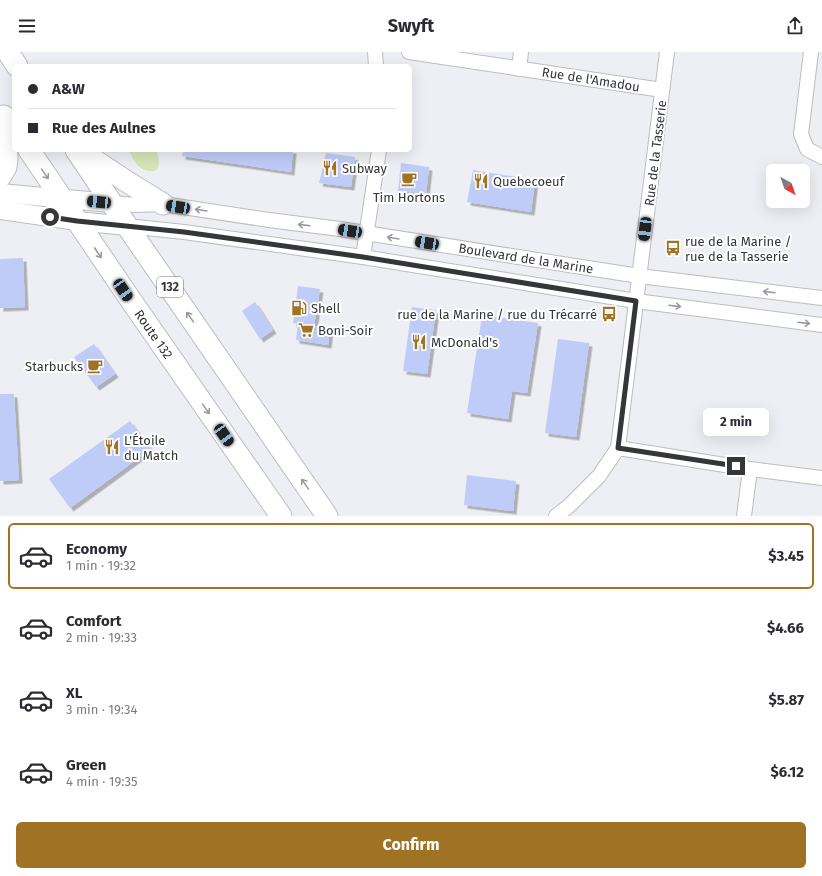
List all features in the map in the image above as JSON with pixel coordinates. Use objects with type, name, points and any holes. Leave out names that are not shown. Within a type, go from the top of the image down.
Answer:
[{"type":"highway","points":[[8,52],[16,64]]},
{"type":"highway","points":[[0,177],[6,167],[7,158],[6,118]]},
{"type":"highway","name":"Route 132","points":[[30,152],[130,299],[281,516]]},
{"type":"highway","name":"132","points":[[77,152],[327,516]]},
{"type":"highway","points":[[82,152],[163,204]]},
{"type":"main road","points":[[0,193],[111,203]]},
{"type":"main road","points":[[0,210],[77,221],[127,226]]},
{"type":"street","points":[[375,52],[376,64]]},
{"type":"street","name":"Rue de l'Amadou","points":[[409,52],[662,90]]},
{"type":"street","points":[[519,69],[522,52]]},
{"type":"street","name":"Rue de la Tasserie","points":[[618,448],[667,52]]},
{"type":"street","points":[[811,52],[801,134],[807,149],[822,157]]},
{"type":"street","points":[[363,257],[379,152]]},
{"type":"street","name":"Boulevard de la Marine","points":[[111,203],[136,205],[163,204],[639,276],[822,298]]},
{"type":"street","name":"Boulevard de la Marine","points":[[127,226],[184,232],[363,257],[636,301],[822,325]]},
{"type":"street","points":[[556,516],[569,506],[599,476],[618,448],[750,469],[822,478]]},
{"type":"street","points":[[744,516],[750,469]]},
{"type":"green space","points":[[130,152],[157,152],[159,165],[156,170],[148,171],[140,168]]},
{"type":"building","points":[[183,152],[293,152],[291,172],[182,156]]},
{"type":"building","points":[[326,153],[355,157],[351,187],[319,183]]},
{"type":"building","points":[[401,163],[429,167],[426,194],[398,191]]},
{"type":"building","points":[[473,170],[535,180],[531,212],[467,202]]},
{"type":"building","points":[[23,258],[25,307],[0,308],[0,259]]},
{"type":"building","points":[[298,286],[320,289],[314,326],[330,329],[328,345],[296,340],[298,324],[293,323]]},
{"type":"building","points":[[255,302],[273,330],[260,339],[242,311]]},
{"type":"building","points":[[412,307],[436,310],[427,374],[403,371]]},
{"type":"building","points":[[482,315],[538,323],[527,393],[512,391],[508,419],[467,413]]},
{"type":"building","points":[[558,339],[589,343],[576,437],[545,433]]},
{"type":"building","points":[[94,344],[115,374],[96,387],[74,357]]},
{"type":"building","points":[[0,394],[14,394],[19,480],[0,481]]},
{"type":"building","points":[[130,421],[151,449],[70,508],[49,479]]},
{"type":"building","points":[[467,475],[516,481],[513,511],[464,505]]},
{"type":"place","name":"Subway","points":[[330,168]]},
{"type":"place","name":"Tim Hortons","points":[[409,179]]},
{"type":"place","name":"Quebecoeuf","points":[[481,181]]},
{"type":"place","name":"rue de la Marine / rue de la Tasserie","points":[[673,248]]},
{"type":"place","name":"Shell","points":[[299,308]]},
{"type":"place","name":"rue de la Marine / rue du Trécarré","points":[[609,314]]},
{"type":"place","name":"Boni-Soir","points":[[306,330]]},
{"type":"place","name":"McDonald's","points":[[419,342]]},
{"type":"place","name":"Starbucks","points":[[95,366]]},
{"type":"place","name":"L'Étoile du Match","points":[[112,447]]},
{"type":"route","points":[[50,217],[184,232],[363,257],[636,301],[618,448],[736,466]]}]
